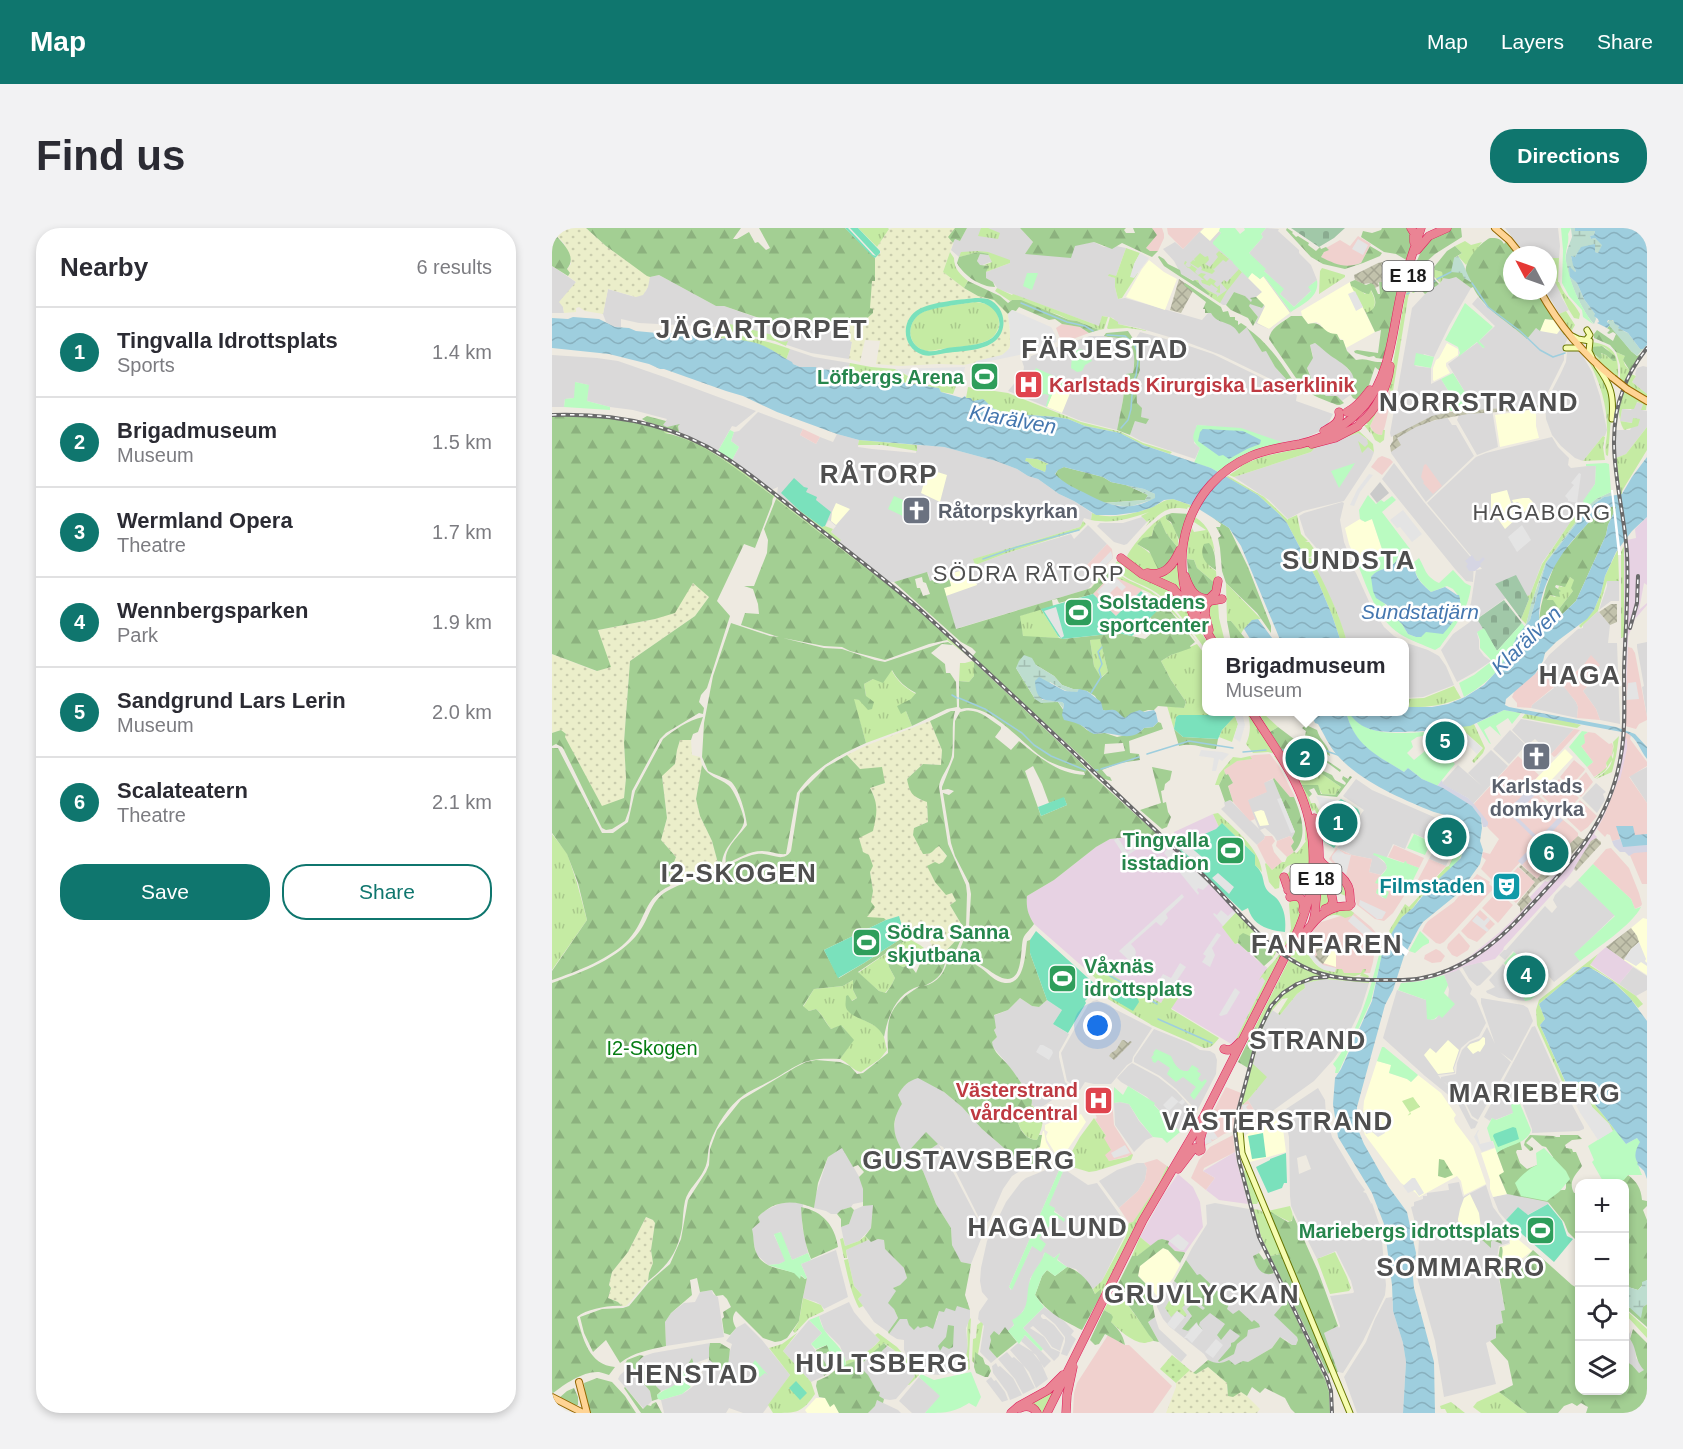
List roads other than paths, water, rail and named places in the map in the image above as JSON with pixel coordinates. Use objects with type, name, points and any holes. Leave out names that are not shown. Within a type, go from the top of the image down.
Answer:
[{"type":"highway","points":[[1411,228],[1415,251]]},
{"type":"highway","name":"E 18","points":[[1208,638],[1194,617],[1182,579],[1183,543],[1191,518],[1217,482],[1232,468],[1258,454],[1327,435],[1355,416],[1367,403],[1380,382],[1387,364],[1400,294],[1423,228]]},
{"type":"highway","points":[[1415,251],[1429,236],[1447,228]]},
{"type":"highway","name":"E 18","points":[[1232,468],[1267,454],[1309,445],[1333,435],[1359,416],[1380,389],[1391,362],[1404,293],[1415,251]]},
{"type":"highway","points":[[1290,446],[1317,435],[1339,420],[1343,411],[1354,407],[1376,381],[1390,348]]},
{"type":"highway","points":[[1309,445],[1332,440],[1362,424],[1382,392],[1388,379],[1391,362]]},
{"type":"highway","name":"E 18","points":[[1191,518],[1185,549],[1185,575],[1191,603],[1209,638]]},
{"type":"highway","points":[[1183,543],[1172,565],[1163,572],[1148,573],[1123,557],[1138,571],[1173,588],[1194,617]]},
{"type":"highway","points":[[1185,575],[1190,588],[1202,599],[1222,599],[1208,602],[1205,609],[1210,638]]},
{"type":"highway","points":[[1209,599],[1216,592],[1218,582]]},
{"type":"highway","name":"E 18","points":[[1072,1365],[1146,1221],[1207,1118],[1307,917],[1315,883],[1317,861],[1316,840],[1308,805],[1295,775],[1257,716]]},
{"type":"highway","name":"E 18","points":[[1048,1413],[1143,1220],[1200,1125],[1304,916],[1314,869],[1309,820],[1298,788],[1257,716]]},
{"type":"highway","points":[[1308,805],[1316,826],[1319,860],[1315,915],[1312,924]]},
{"type":"highway","points":[[1295,937],[1304,904],[1298,896],[1289,893],[1298,891],[1305,884],[1310,872],[1313,847]]},
{"type":"highway","points":[[1292,950],[1319,916],[1350,905],[1347,883],[1334,870],[1323,866],[1319,860]]},
{"type":"highway","points":[[1319,875],[1322,871],[1328,870],[1344,881],[1348,896],[1342,898]]},
{"type":"highway","points":[[1284,877],[1285,883],[1291,889],[1298,889],[1305,884]]},
{"type":"highway","points":[[1316,897],[1319,908],[1327,909],[1333,902],[1331,891]]},
{"type":"highway","points":[[1230,1067],[1231,1056],[1223,1051],[1232,1049],[1248,1031]]},
{"type":"highway","points":[[1172,1177],[1192,1150],[1196,1148],[1200,1150],[1200,1140],[1207,1118]]},
{"type":"highway","points":[[1012,1413],[1019,1406],[1052,1387],[1072,1365]]},
{"type":"highway","points":[[1066,1413],[1072,1365]]},
{"type":"highway","points":[[1012,1413],[1025,1406],[1033,1408],[1037,1413]]},
{"type":"main road","points":[[1495,228],[1514,246]]},
{"type":"main road","points":[[1500,228],[1516,246]]},
{"type":"main road","points":[[1548,300],[1580,348],[1614,378],[1647,400]]},
{"type":"main road","points":[[1586,340],[1590,335],[1587,330]]},
{"type":"main road","points":[[1571,335],[1590,341],[1589,351],[1592,359]]},
{"type":"main road","points":[[1571,335],[1592,359],[1610,388],[1613,401],[1612,418]]},
{"type":"main road","points":[[1566,348],[1580,348]]},
{"type":"main road","points":[[1240,1131],[1242,1153],[1350,1413]]},
{"type":"main road","points":[[555,1399],[582,1412],[578,1382]]},
{"type":"water","points":[[1575,228],[1647,228],[1647,345],[1643,349],[1640,349],[1628,333],[1618,328],[1619,326],[1613,320],[1608,320],[1610,325],[1607,328],[1597,323],[1598,319],[1584,299],[1577,283],[1570,277],[1569,266],[1576,271],[1571,256],[1575,257],[1581,247],[1595,244],[1595,252],[1598,253],[1602,245],[1595,238],[1591,239],[1590,236],[1594,235],[1595,231],[1575,231]]},
{"type":"water","name":"Klarälven","points":[[552,318],[599,319],[615,327],[636,331],[677,333],[752,342],[762,345],[800,367],[816,367],[847,374],[854,373],[861,378],[939,388],[941,392],[962,398],[965,396],[973,401],[983,399],[994,409],[1004,413],[1068,419],[1085,426],[1120,433],[1143,445],[1211,468],[1258,495],[1287,523],[1319,584],[1340,638],[1279,638],[1241,546],[1229,528],[1194,506],[1173,499],[1164,500],[1138,512],[1096,515],[1038,479],[996,461],[944,447],[859,440],[777,412],[743,396],[649,364],[609,354],[552,348]],"holes":[[[1026,458],[1037,459],[1049,464],[1046,465],[1045,472],[1025,461]],[[1064,467],[1103,477],[1111,482],[1144,489],[1155,494],[1155,498],[1136,505],[1118,506],[1101,501],[1075,488],[1055,474]]]},
{"type":"water","points":[[1203,429],[1243,431],[1261,440],[1260,444],[1229,459],[1223,455],[1219,456],[1198,441]]},
{"type":"water","name":"Klarälven","points":[[1647,457],[1647,517],[1632,531],[1616,552],[1594,610],[1587,619],[1545,653],[1535,674],[1506,699],[1505,705],[1616,727],[1635,734],[1647,747],[1647,759],[1636,741],[1627,733],[1504,710],[1470,726],[1431,730],[1428,735],[1423,731],[1373,730],[1366,728],[1351,716],[1409,716],[1409,707],[1448,704],[1484,685],[1509,654],[1517,636],[1530,620],[1546,563],[1594,504],[1604,497],[1622,494]],"holes":[[[1615,506],[1606,535],[1576,601],[1552,624],[1540,628],[1541,602],[1557,562],[1573,539],[1596,515]]]},
{"type":"water","name":"Sundstatjärn","points":[[1407,553],[1412,559],[1417,577],[1431,592],[1445,587],[1459,595],[1459,611],[1443,634],[1426,632],[1421,637],[1416,637],[1408,634],[1402,624],[1391,614],[1387,605],[1376,598],[1371,577],[1378,571],[1393,565],[1399,556]]},
{"type":"water","points":[[1258,619],[1272,638],[1250,638],[1244,629],[1252,620]]},
{"type":"water","points":[[1039,677],[1065,691],[1077,692],[1079,689],[1087,691],[1101,702],[1103,710],[1116,711],[1125,718],[1140,710],[1144,712],[1154,710],[1158,722],[1153,727],[1144,728],[1130,736],[1094,734],[1080,725],[1064,720],[1062,702],[1042,699],[1039,696],[1035,681]]},
{"type":"water","points":[[1312,716],[1347,716],[1355,733],[1368,748],[1404,772],[1408,768],[1422,779],[1443,788],[1472,806],[1481,818],[1480,841],[1483,850],[1480,864],[1460,892],[1423,922],[1404,956],[1393,990],[1385,1005],[1357,1107],[1357,1127],[1364,1144],[1388,1186],[1407,1212],[1416,1253],[1414,1288],[1434,1362],[1435,1413],[1403,1413],[1406,1362],[1393,1311],[1384,1224],[1372,1193],[1338,1137],[1333,1104],[1335,1078],[1372,1001],[1383,949],[1402,917],[1461,858],[1464,846],[1464,822],[1405,800],[1368,780],[1346,764]]},
{"type":"water","points":[[1616,826],[1633,826],[1635,835],[1647,834],[1647,845],[1623,847]]},
{"type":"water","points":[[1583,967],[1589,967],[1612,981],[1630,998],[1647,1021],[1647,1179],[1644,1171],[1637,1164],[1635,1155],[1640,1142],[1637,1138],[1626,1144],[1593,1102],[1590,1091],[1583,1081],[1571,1086],[1566,1083],[1540,1025],[1545,1019],[1539,1004]]},
{"type":"waterway","points":[[1437,279],[1451,272]]},
{"type":"waterway","points":[[1419,290],[1435,281]]},
{"type":"waterway","points":[[1472,283],[1488,307],[1520,331],[1540,350],[1553,357],[1565,353]]},
{"type":"waterway","points":[[1021,303],[1093,331]]},
{"type":"waterway","points":[[1107,335],[1125,336],[1134,344],[1137,351],[1138,361],[1133,382],[1131,409],[1128,420],[1121,428]]},
{"type":"waterway","points":[[983,559],[1079,530]]},
{"type":"waterway","points":[[1091,693],[1101,677],[1099,670],[1102,664],[1098,652],[1102,647]]},
{"type":"waterway","points":[[952,695],[957,698]]},
{"type":"waterway","points":[[959,698],[985,709],[1022,733],[1034,745],[1051,756],[1085,770]]},
{"type":"waterway","points":[[1304,738],[1338,755]]},
{"type":"waterway","points":[[1147,754],[1189,741],[1233,748]]},
{"type":"waterway","points":[[1283,750],[1300,745]]},
{"type":"waterway","points":[[1243,752],[1266,750]]},
{"type":"waterway","points":[[1101,769],[1139,757]]},
{"type":"waterway","points":[[1107,974],[1157,1004]]},
{"type":"waterway","points":[[1158,1019],[1212,1043]]},
{"type":"railway","points":[[552,415],[597,416],[641,422],[683,435],[734,463],[916,606],[1204,876],[1254,929],[1281,953],[1313,971],[1330,976],[1372,980],[1407,980],[1452,969],[1492,944],[1515,923],[1572,859],[1586,841],[1608,802],[1616,780],[1624,734],[1628,583],[1625,534],[1614,451],[1614,431],[1617,410],[1625,384],[1647,348]]},
{"type":"railway","points":[[1630,628],[1637,603],[1638,576]]},
{"type":"railway","points":[[1327,977],[1313,978],[1297,984],[1283,993],[1271,1006],[1260,1029],[1237,1115],[1235,1132],[1239,1161],[1259,1237],[1327,1378],[1331,1391],[1332,1413]]},
{"type":"place","name":"Löfbergs Arena","points":[[985,377]]},
{"type":"place","name":"Karlstads Kirurgiska Laserklinik","points":[[1028,385]]},
{"type":"place","name":"Råtorpskyrkan","points":[[917,511]]},
{"type":"place","name":"Solstadens sportcenter","points":[[1078,613]]},
{"type":"place","name":"Sandgrund Lars Lerin","points":[[1445,741]]},
{"type":"place","name":"Karlstads domkyrka","points":[[1537,756]]},
{"type":"place","name":"Brigadmuseum","points":[[1305,758]]},
{"type":"place","name":"Tingvalla Idrottsplats","points":[[1338,823]]},
{"type":"place","name":"Wermland Opera","points":[[1447,837]]},
{"type":"place","name":"Tingvalla isstadion","points":[[1230,851]]},
{"type":"place","name":"Scalateatern","points":[[1549,853]]},
{"type":"place","name":"Filmstaden","points":[[1506,886]]},
{"type":"place","name":"Södra Sanna skjutbana","points":[[866,943]]},
{"type":"place","name":"Wennbergsparken","points":[[1526,975]]},
{"type":"place","name":"Våxnäs idrottsplats","points":[[1063,978]]},
{"type":"place","name":"Västerstrand vårdcentral","points":[[1099,1101]]},
{"type":"place","name":"Mariebergs idrottsplats","points":[[1541,1231]]},
{"type":"district","name":"JÄGARTORPET","points":[[762,329]]},
{"type":"district","name":"FÄRJESTAD","points":[[1105,349]]},
{"type":"district","name":"NORRSTRAND","points":[[1479,402]]},
{"type":"district","name":"RÅTORP","points":[[879,474]]},
{"type":"district","name":"HAGABORG","points":[[1542,512]]},
{"type":"district","name":"SUNDSTA","points":[[1349,560]]},
{"type":"district","name":"SÖDRA RÅTORP","points":[[1029,573]]},
{"type":"district","name":"HAGA","points":[[1580,675]]},
{"type":"district","name":"I2-SKOGEN","points":[[739,873]]},
{"type":"district","name":"FANFAREN","points":[[1327,944]]},
{"type":"district","name":"STRAND","points":[[1308,1040]]},
{"type":"district","name":"MARIEBERG","points":[[1535,1093]]},
{"type":"district","name":"VÄSTERSTRAND","points":[[1278,1121]]},
{"type":"district","name":"GUSTAVSBERG","points":[[969,1160]]},
{"type":"district","name":"HAGALUND","points":[[1048,1227]]},
{"type":"district","name":"SOMMARRO","points":[[1461,1267]]},
{"type":"district","name":"GRUVLYCKAN","points":[[1202,1294]]},
{"type":"district","name":"HULTSBERG","points":[[882,1363]]},
{"type":"district","name":"HENSTAD","points":[[692,1374]]},
{"type":"park label","name":"I2-Skogen","points":[[652,1048]]}]
